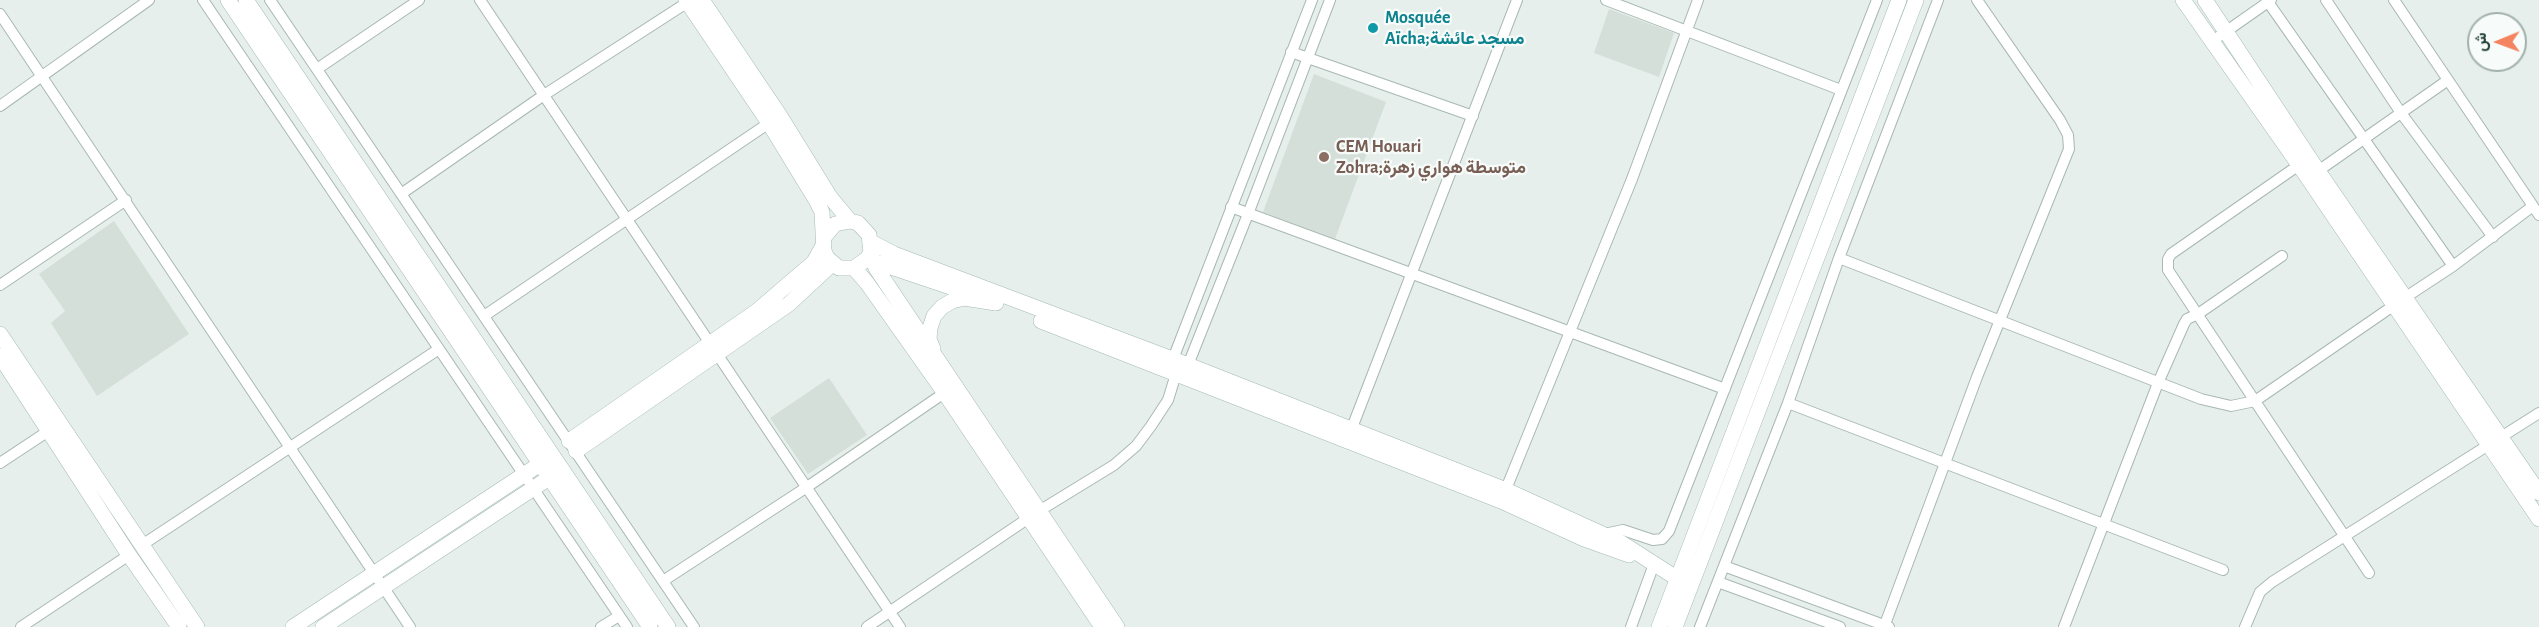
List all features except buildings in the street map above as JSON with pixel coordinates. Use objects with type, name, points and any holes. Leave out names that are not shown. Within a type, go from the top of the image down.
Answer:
[{"type":"street","points":[[0,106],[149,0]]},
{"type":"street","points":[[203,0],[627,627]]},
{"type":"street","points":[[228,0],[650,627]]},
{"type":"street","points":[[246,0],[668,627]]},
{"type":"street","points":[[270,0],[694,627]]},
{"type":"street","points":[[317,69],[419,0]]},
{"type":"street","points":[[480,0],[900,627]]},
{"type":"street","points":[[867,627],[1034,515],[1114,465],[1136,446],[1168,400],[1231,207],[1312,0]]},
{"type":"street","points":[[1179,366],[1248,214],[1330,0]]},
{"type":"street","points":[[1349,435],[1517,0]]},
{"type":"street","points":[[1606,0],[1841,90]]},
{"type":"street","points":[[1504,495],[1632,179],[1698,0]]},
{"type":"street","points":[[1604,534],[1623,530],[1653,540],[1662,539],[1669,531],[1877,0]]},
{"type":"street","points":[[1659,627],[1899,0]]},
{"type":"street","points":[[1675,627],[1916,0]]},
{"type":"street","points":[[1700,627],[1788,403],[1839,258],[1938,0]]},
{"type":"street","points":[[1724,566],[1886,626],[2019,268],[2069,149],[2069,139],[2060,120],[1977,0]]},
{"type":"street","points":[[2183,0],[2299,165],[2393,306],[2495,441],[2539,493]]},
{"type":"street","points":[[2205,0],[2318,171],[2406,297],[2495,441],[2539,519]]},
{"type":"street","points":[[2326,0],[2401,113],[2493,237]]},
{"type":"street","points":[[2394,0],[2536,210],[2406,297]]},
{"type":"street","points":[[401,194],[544,95],[692,1]]},
{"type":"street","points":[[692,1],[822,212],[824,251],[832,264],[846,269],[854,268],[870,254],[894,255],[1604,534],[1629,547],[1678,579]]},
{"type":"street","points":[[692,1],[780,116],[830,197],[850,221],[864,228],[870,254],[935,355]]},
{"type":"street","points":[[2211,42],[2270,1],[2453,266]]},
{"type":"street","points":[[0,14],[410,627]]},
{"type":"street","points":[[1292,52],[1309,56],[1473,116]]},
{"type":"street","points":[[2318,171],[2448,80]]},
{"type":"street","points":[[484,316],[769,123]]},
{"type":"street","points":[[2299,165],[2171,254],[2167,264],[2168,270],[2346,535],[2369,573]]},
{"type":"street","points":[[0,285],[126,200]]},
{"type":"street","points":[[1231,207],[1725,389]]},
{"type":"street","points":[[715,350],[814,262],[824,240],[835,224],[850,221]]},
{"type":"street","points":[[870,254],[996,303],[1179,366]]},
{"type":"street","points":[[2064,627],[2158,383],[2184,324],[2187,319],[2198,314],[2282,256]]},
{"type":"street","points":[[1839,258],[1999,322],[2222,405],[2240,406],[2255,401],[2393,306]]},
{"type":"street","points":[[572,446],[715,350],[789,304],[832,264]]},
{"type":"street","points":[[854,268],[950,389],[1034,515],[1102,627]]},
{"type":"street","points":[[950,389],[929,339],[934,316],[952,301],[964,298],[996,303]]},
{"type":"street","points":[[0,334],[197,627]]},
{"type":"street","points":[[142,545],[439,349]]},
{"type":"street","points":[[0,356],[129,555],[179,627]]},
{"type":"street","points":[[663,581],[807,487],[950,389]]},
{"type":"street","points":[[1788,403],[2223,570]]},
{"type":"street","points":[[2245,627],[2260,592],[2272,582],[2539,413]]},
{"type":"street","points":[[0,463],[50,430]]},
{"type":"street","points":[[292,627],[540,464],[558,463]]},
{"type":"street","points":[[323,627],[549,478],[558,463]]},
{"type":"street","points":[[1504,495],[1584,539],[1654,564]]},
{"type":"street","points":[[1034,515],[1117,627]]},
{"type":"street","points":[[21,627],[129,555]]},
{"type":"street","points":[[1631,627],[1654,564]]},
{"type":"street","points":[[1718,582],[1840,627]]},
{"type":"street","points":[[601,627],[619,615]]},
{"type":"shaded area","points":[[1609,9],[1674,33],[1659,77],[1594,53]]},
{"type":"shaded area","name":"CEM Houari Zohra;متوسطة هواري زهرة","points":[[1314,74],[1386,102],[1335,239],[1263,212]]},
{"type":"shaded area","points":[[114,221],[189,334],[97,396],[51,323],[65,311],[39,274]]},
{"type":"shaded area","points":[[829,378],[867,435],[808,474],[770,418]]},
{"type":"place","name":"Mosquée Aïcha;مسجد عائشة","points":[[1373,28]]},
{"type":"place","name":"CEM Houari Zohra;متوسطة هواري زهرة","points":[[1324,157]]}]
